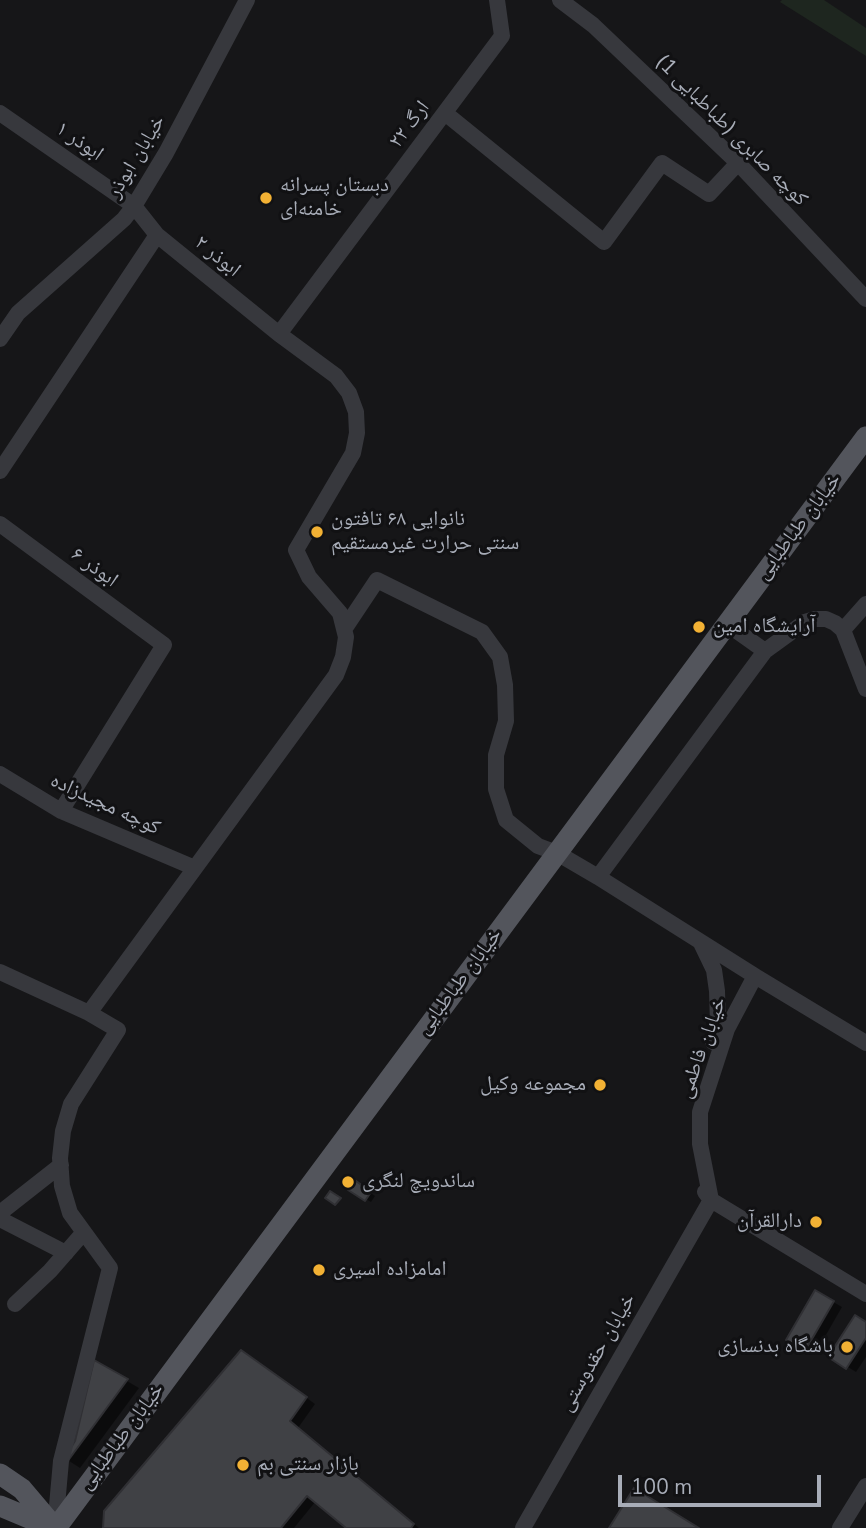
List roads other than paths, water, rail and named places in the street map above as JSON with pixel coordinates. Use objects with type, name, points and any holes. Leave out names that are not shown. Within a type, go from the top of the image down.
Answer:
[{"type":"main road","name":"خیابان طباطبایی","points":[[55,1528],[866,437]]},
{"type":"main road","points":[[0,1474],[22,1489],[55,1528]]},
{"type":"main road","points":[[0,1506],[55,1528]]},
{"type":"street","name":"خیابان ابوذر","points":[[0,339],[18,313],[124,219],[134,206],[166,153],[247,0]]},
{"type":"street","name":"ارگ ۲۲","points":[[279,334],[502,36],[497,0]]},
{"type":"street","name":"کوچه صابری (طباطبایی 1)","points":[[560,0],[593,25],[738,163],[866,299]]},
{"type":"street","name":"ابوذر ۱","points":[[0,113],[134,206]]},
{"type":"street","points":[[445,113],[604,242],[662,163],[709,194],[738,163]]},
{"type":"street","name":"ابوذر ۲","points":[[134,206],[157,235],[279,334],[337,376],[349,393],[356,412],[357,432],[353,453],[296,550],[309,577],[340,613],[345,628]]},
{"type":"street","points":[[0,471],[157,235]]},
{"type":"street","name":"ابوذر ۶","points":[[0,524],[164,645],[61,811]]},
{"type":"street","points":[[89,1013],[337,675],[344,657],[345,628],[377,580],[482,632],[500,657],[505,685],[506,721],[496,755],[496,789],[506,820],[538,846],[598,877],[866,1043]]},
{"type":"street","points":[[844,630],[866,604]]},
{"type":"street","points":[[598,877],[765,651],[805,622],[826,619],[844,630],[866,689]]},
{"type":"street","points":[[727,624],[765,651]]},
{"type":"street","name":"کوچه مجیدزاده","points":[[0,775],[61,811],[195,867]]},
{"type":"street","name":"خیابان فاطمی","points":[[701,943],[714,970],[718,1024],[693,1111],[691,1144],[699,1184],[711,1200]]},
{"type":"street","points":[[0,972],[89,1013],[118,1030],[71,1104],[63,1130],[62,1186],[69,1213],[110,1268],[61,1461],[55,1528]]},
{"type":"street","name":"خیابان فاطمی","points":[[711,1200],[700,1144],[700,1112],[727,1029],[755,976]]},
{"type":"street","points":[[0,1213],[61,1165]]},
{"type":"street","points":[[711,1200],[866,1294]]},
{"type":"street","name":"خیابان حقدوستی","points":[[523,1528],[711,1200]]},
{"type":"street","points":[[0,1219],[66,1253]]},
{"type":"street","points":[[15,1304],[50,1271],[84,1233]]},
{"type":"street","points":[[840,1528],[866,1486]]},
{"type":"place","name":"دبستان پسرانه خامنه‌ای","points":[[266,198]]},
{"type":"place","name":"نانوایی ۶۸ تافتون سنتی حرارت غیرمستقیم","points":[[317,532]]},
{"type":"place","name":"آرایشگاه امین","points":[[699,627]]},
{"type":"place","name":"مجموعه وکیل","points":[[600,1085]]},
{"type":"place","name":"ساندویچ لنگری","points":[[348,1182]]},
{"type":"place","name":"دارالقرآن","points":[[816,1222]]},
{"type":"place","name":"امامزاده اسیری","points":[[319,1270]]},
{"type":"place","name":"باشگاه بدنسازی","points":[[847,1347]]},
{"type":"place","name":"بازار سنتی بم","points":[[243,1465]]}]
